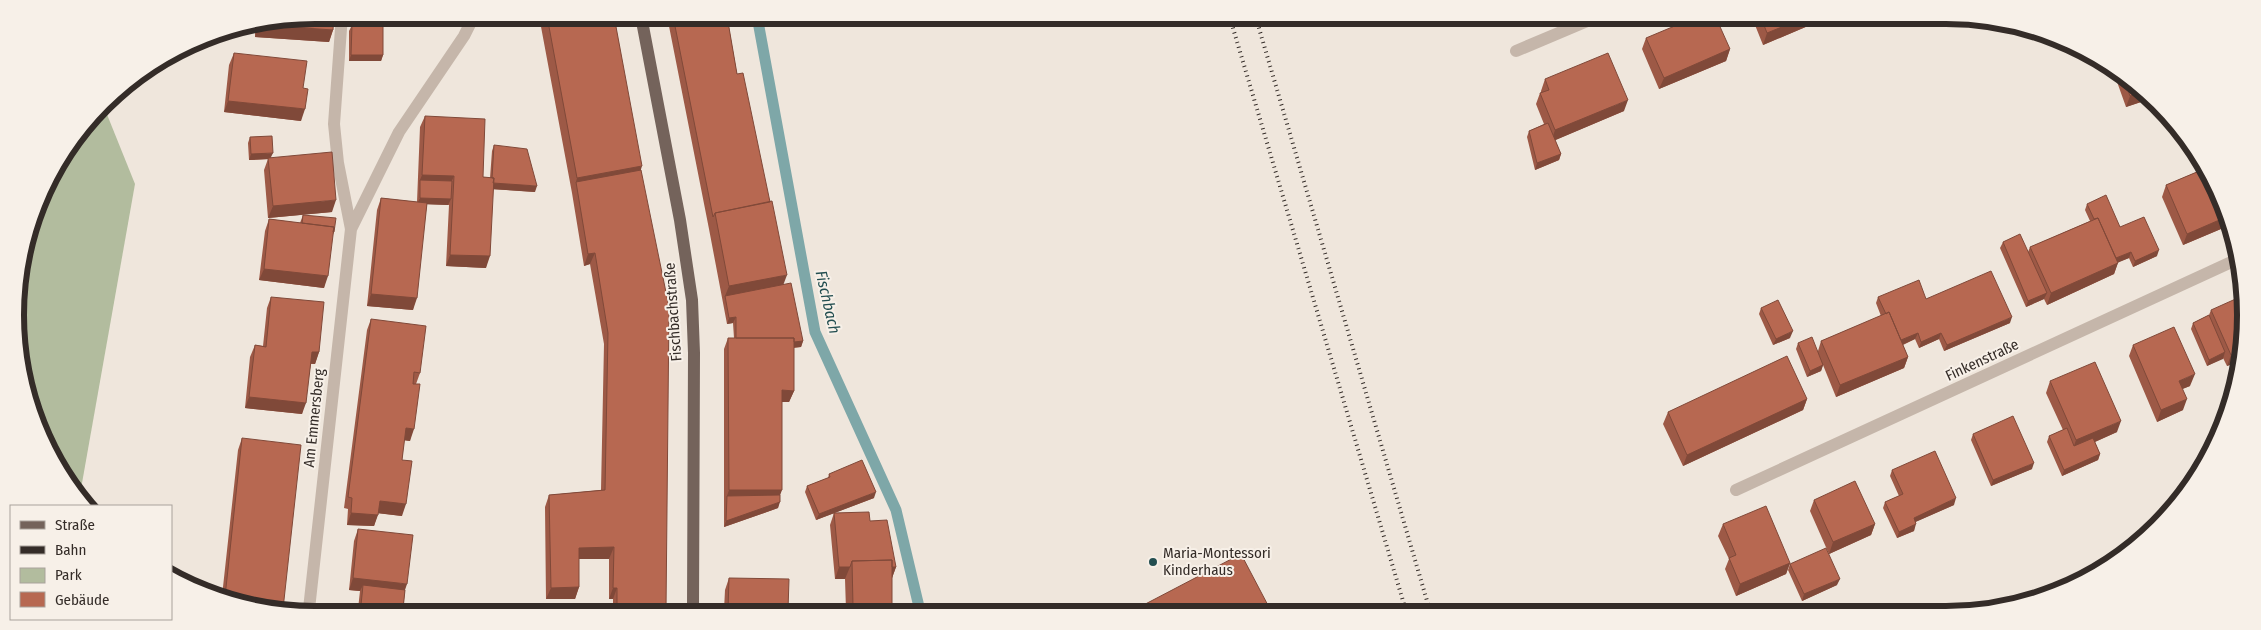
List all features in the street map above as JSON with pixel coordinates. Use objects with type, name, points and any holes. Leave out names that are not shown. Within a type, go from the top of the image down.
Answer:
[{"type":"main road","name":"Fischbachstraße","points":[[643,24],[678,210],[692,300],[694,353],[693,606]]},
{"type":"street","name":"Am Emmersberg","points":[[309,606],[352,230],[338,163],[334,124],[341,24]]},
{"type":"street","name":"Am Emmersberg","points":[[352,230],[399,132],[464,36],[470,24]]},
{"type":"street","points":[[1516,51],[1580,24]]},
{"type":"street","name":"Finkenstraße","points":[[1736,490],[2233,261]]},
{"type":"green space","points":[[106,112],[135,184],[81,488],[54,444],[39,409],[29,372],[24,334],[24,296],[29,258],[39,221],[54,186],[73,153]]},
{"type":"building","points":[[333,24],[333,30],[277,26]]},
{"type":"building","points":[[548,24],[615,24],[642,166],[577,178]]},
{"type":"building","points":[[675,24],[728,24],[737,74],[743,73],[770,202],[715,213],[713,217]]},
{"type":"building","points":[[1679,24],[1719,24],[1730,49],[1664,78],[1646,38]]},
{"type":"building","points":[[1764,24],[1789,24],[1767,33]]},
{"type":"building","points":[[352,25],[383,25],[383,55],[351,55]]},
{"type":"building","points":[[234,53],[307,61],[303,88],[308,89],[305,109],[228,101]]},
{"type":"building","points":[[1608,53],[1628,100],[1555,130],[1540,93],[1549,90],[1545,79]]},
{"type":"building","points":[[2127,87],[2135,94],[2130,96]]},
{"type":"building","points":[[425,116],[485,119],[483,177],[494,178],[490,256],[450,255],[454,176],[422,175]]},
{"type":"building","points":[[1548,123],[1561,154],[1537,163],[1529,131]]},
{"type":"building","points":[[272,136],[273,153],[251,154],[250,137]]},
{"type":"building","points":[[494,145],[527,149],[537,186],[493,183]]},
{"type":"building","points":[[332,152],[336,200],[273,206],[268,158]]},
{"type":"building","points":[[641,170],[669,307],[666,606],[617,606],[617,588],[613,588],[614,547],[579,548],[579,587],[551,588],[549,495],[605,490],[608,333],[595,253],[588,254],[576,182]]},
{"type":"building","points":[[2199,171],[2221,219],[2187,234],[2166,185]]},
{"type":"building","points":[[420,180],[452,181],[451,199],[420,198]]},
{"type":"building","points":[[2106,195],[2120,227],[2144,217],[2159,250],[2135,261],[2131,252],[2116,258],[2098,218],[2094,219],[2087,204]]},
{"type":"building","points":[[381,198],[427,203],[417,298],[371,294]]},
{"type":"building","points":[[772,201],[787,275],[729,286],[715,213]]},
{"type":"building","points":[[303,215],[336,218],[334,232],[334,227],[302,223]]},
{"type":"building","points":[[2098,218],[2118,263],[2051,293],[2030,247]]},
{"type":"building","points":[[269,219],[334,227],[328,276],[264,269]]},
{"type":"building","points":[[2020,234],[2047,293],[2028,301],[2003,242]]},
{"type":"building","points":[[1991,271],[2012,317],[1947,345],[1941,333],[1921,342],[1918,333],[1901,340],[1889,312],[1886,314],[1878,297],[1919,280],[1926,299]]},
{"type":"building","points":[[791,283],[803,341],[794,342],[794,338],[736,338],[736,317],[729,318],[725,296]]},
{"type":"building","points":[[271,297],[324,302],[319,352],[312,352],[306,403],[249,397],[255,345],[266,347]]},
{"type":"building","points":[[2237,298],[2235,353],[2231,355],[2211,310]]},
{"type":"building","points":[[1778,300],[1793,331],[1776,339],[1761,308]]},
{"type":"building","points":[[1889,312],[1908,357],[1840,385],[1821,341]]},
{"type":"building","points":[[2209,315],[2225,352],[2209,360],[2193,323]]},
{"type":"building","points":[[371,319],[426,326],[420,373],[414,372],[413,384],[420,384],[414,429],[406,428],[402,460],[412,461],[406,504],[380,501],[378,515],[351,513],[352,498],[348,497]]},
{"type":"building","points":[[2174,327],[2195,374],[2179,381],[2187,399],[2161,410],[2133,345]]},
{"type":"building","points":[[1812,337],[1823,365],[1810,371],[1798,343]]},
{"type":"building","points":[[728,338],[794,338],[794,391],[782,390],[782,490],[729,490]]},
{"type":"building","points":[[1787,356],[1807,399],[1687,455],[1668,412]]},
{"type":"building","points":[[2095,362],[2121,421],[2076,440],[2050,381]]},
{"type":"building","points":[[2013,416],[2034,463],[1993,480],[1973,434]]},
{"type":"building","points":[[2067,428],[2074,446],[2093,438],[2100,454],[2064,470],[2049,436]]},
{"type":"building","points":[[242,438],[301,445],[283,605],[258,601],[226,592]]},
{"type":"building","points":[[1935,451],[1956,498],[1914,518],[1916,524],[1899,532],[1885,502],[1903,494],[1892,470]]},
{"type":"building","points":[[862,460],[876,492],[819,514],[807,486],[830,477],[829,474]]},
{"type":"building","points":[[1855,481],[1875,524],[1833,542],[1814,500]]},
{"type":"building","points":[[780,495],[780,502],[726,521],[727,496]]},
{"type":"building","points":[[1766,506],[1790,563],[1740,584],[1729,558],[1736,555],[1723,524]]},
{"type":"building","points":[[869,512],[870,521],[887,520],[896,567],[892,567],[892,560],[852,561],[850,567],[839,567],[834,513]]},
{"type":"building","points":[[358,529],[413,535],[407,584],[353,578]]},
{"type":"building","points":[[1826,548],[1840,579],[1804,594],[1790,564]]},
{"type":"building","points":[[1241,554],[1268,606],[1142,606]]},
{"type":"building","points":[[892,560],[892,606],[853,606],[852,561]]},
{"type":"building","points":[[729,578],[789,579],[788,606],[728,606]]},
{"type":"building","points":[[363,585],[405,590],[403,606],[361,605]]},
{"type":"waterway","name":"Fischbach","points":[[758,24],[815,332],[896,510],[919,606]]},
{"type":"railway","points":[[1232,24],[1405,606]]},
{"type":"railway","points":[[1258,24],[1429,606]]},
{"type":"place","name":"Maria-Montessori Kinderhaus","points":[[1153,562]]}]
